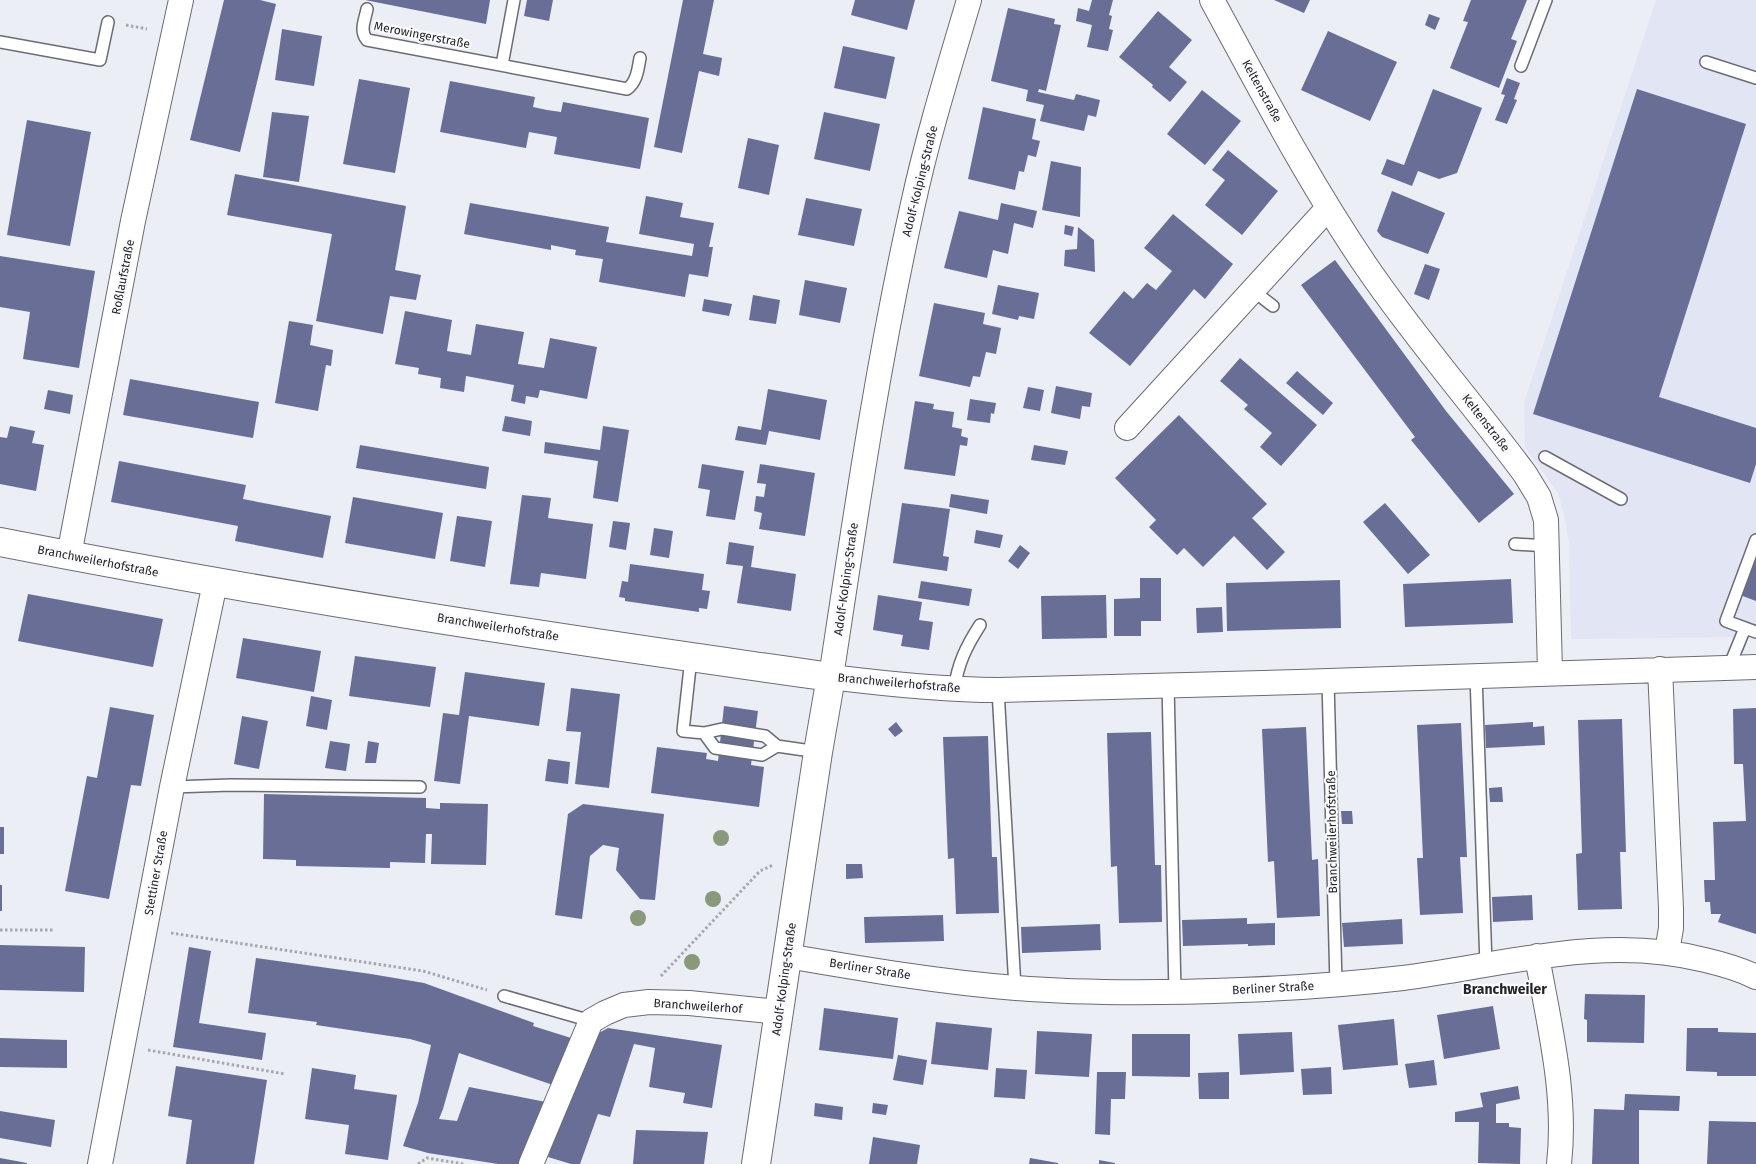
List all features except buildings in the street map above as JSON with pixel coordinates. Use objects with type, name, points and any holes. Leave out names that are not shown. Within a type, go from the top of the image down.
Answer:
[{"type":"street","name":"Roßlaufstraße","points":[[69,555],[134,221],[180,0]]},
{"type":"street","name":"Adolf-Kolping-Straße","points":[[756,1164],[855,514],[901,257],[913,202],[969,0]]},
{"type":"street","name":"Keltenstraße","points":[[1212,0],[1289,142],[1328,208],[1366,266],[1525,474],[1539,498],[1546,520],[1548,546],[1550,672]]},
{"type":"street","points":[[1127,428],[1328,208]]},
{"type":"street","name":"Branchweilerhofstraße","points":[[0,542],[215,582],[691,658],[896,685],[954,690],[1328,681],[1756,666]]},
{"type":"street","name":"Stettiner Straße","points":[[100,1164],[172,787],[215,582]]},
{"type":"street","points":[[1660,669],[1671,908],[1671,928],[1667,952]]},
{"type":"street","name":"Berliner Straße","points":[[787,956],[901,975],[1015,988],[1093,992],[1244,990],[1336,984],[1404,978],[1537,956],[1581,951],[1626,949],[1667,952],[1714,962],[1756,976]]},
{"type":"street","points":[[1537,956],[1558,1068],[1562,1110],[1560,1164]]},
{"type":"street","name":"Branchweilerhof","points":[[591,1021],[604,1013],[624,1005],[649,1002],[689,1003],[779,1012]]},
{"type":"street","points":[[531,1164],[591,1021]]},
{"type":"lane","points":[[502,65],[514,0]]},
{"type":"lane","points":[[1521,66],[1546,0]]},
{"type":"lane","name":"Merowingerstraße","points":[[367,9],[362,31],[363,36],[367,40],[627,89],[632,86],[640,58]]},
{"type":"lane","points":[[0,42],[100,60],[108,22]]},
{"type":"lane","points":[[1706,62],[1756,78]]},
{"type":"lane","points":[[1252,290],[1273,306]]},
{"type":"lane","points":[[1545,457],[1621,499]]},
{"type":"lane","points":[[1756,540],[1726,621],[1756,632]]},
{"type":"lane","points":[[1514,544],[1548,546]]},
{"type":"lane","points":[[954,690],[956,673],[964,651],[980,625]]},
{"type":"lane","points":[[1729,667],[1745,628]]},
{"type":"lane","points":[[691,658],[683,731],[704,733],[722,729],[765,736],[777,746],[818,752]]},
{"type":"lane","points":[[1476,675],[1486,965]]},
{"type":"lane","name":"Branchweilerhofstraße","points":[[1328,681],[1336,984]]},
{"type":"lane","points":[[1168,684],[1175,992]]},
{"type":"lane","points":[[998,690],[1015,988]]},
{"type":"lane","points":[[704,733],[715,748],[762,755],[777,746]]},
{"type":"lane","points":[[172,787],[231,785],[420,787]]},
{"type":"lane","points":[[504,996],[591,1021]]},
{"type":"path","points":[[108,22],[172,34]]},
{"type":"path","points":[[649,1002],[659,978],[760,871],[804,851]]},
{"type":"path","points":[[146,929],[423,971],[504,996]]},
{"type":"path","points":[[0,930],[54,930]]},
{"type":"path","points":[[122,1045],[285,1074]]},
{"type":"path","points":[[418,1164],[427,1158],[464,1164]]},
{"type":"shaded area","points":[[1656,0],[1756,0],[1756,637],[1571,639],[1569,544],[1564,514],[1558,493],[1525,447],[1524,403]]},
{"type":"district","name":"Branchweiler","points":[[1505,989]]}]
